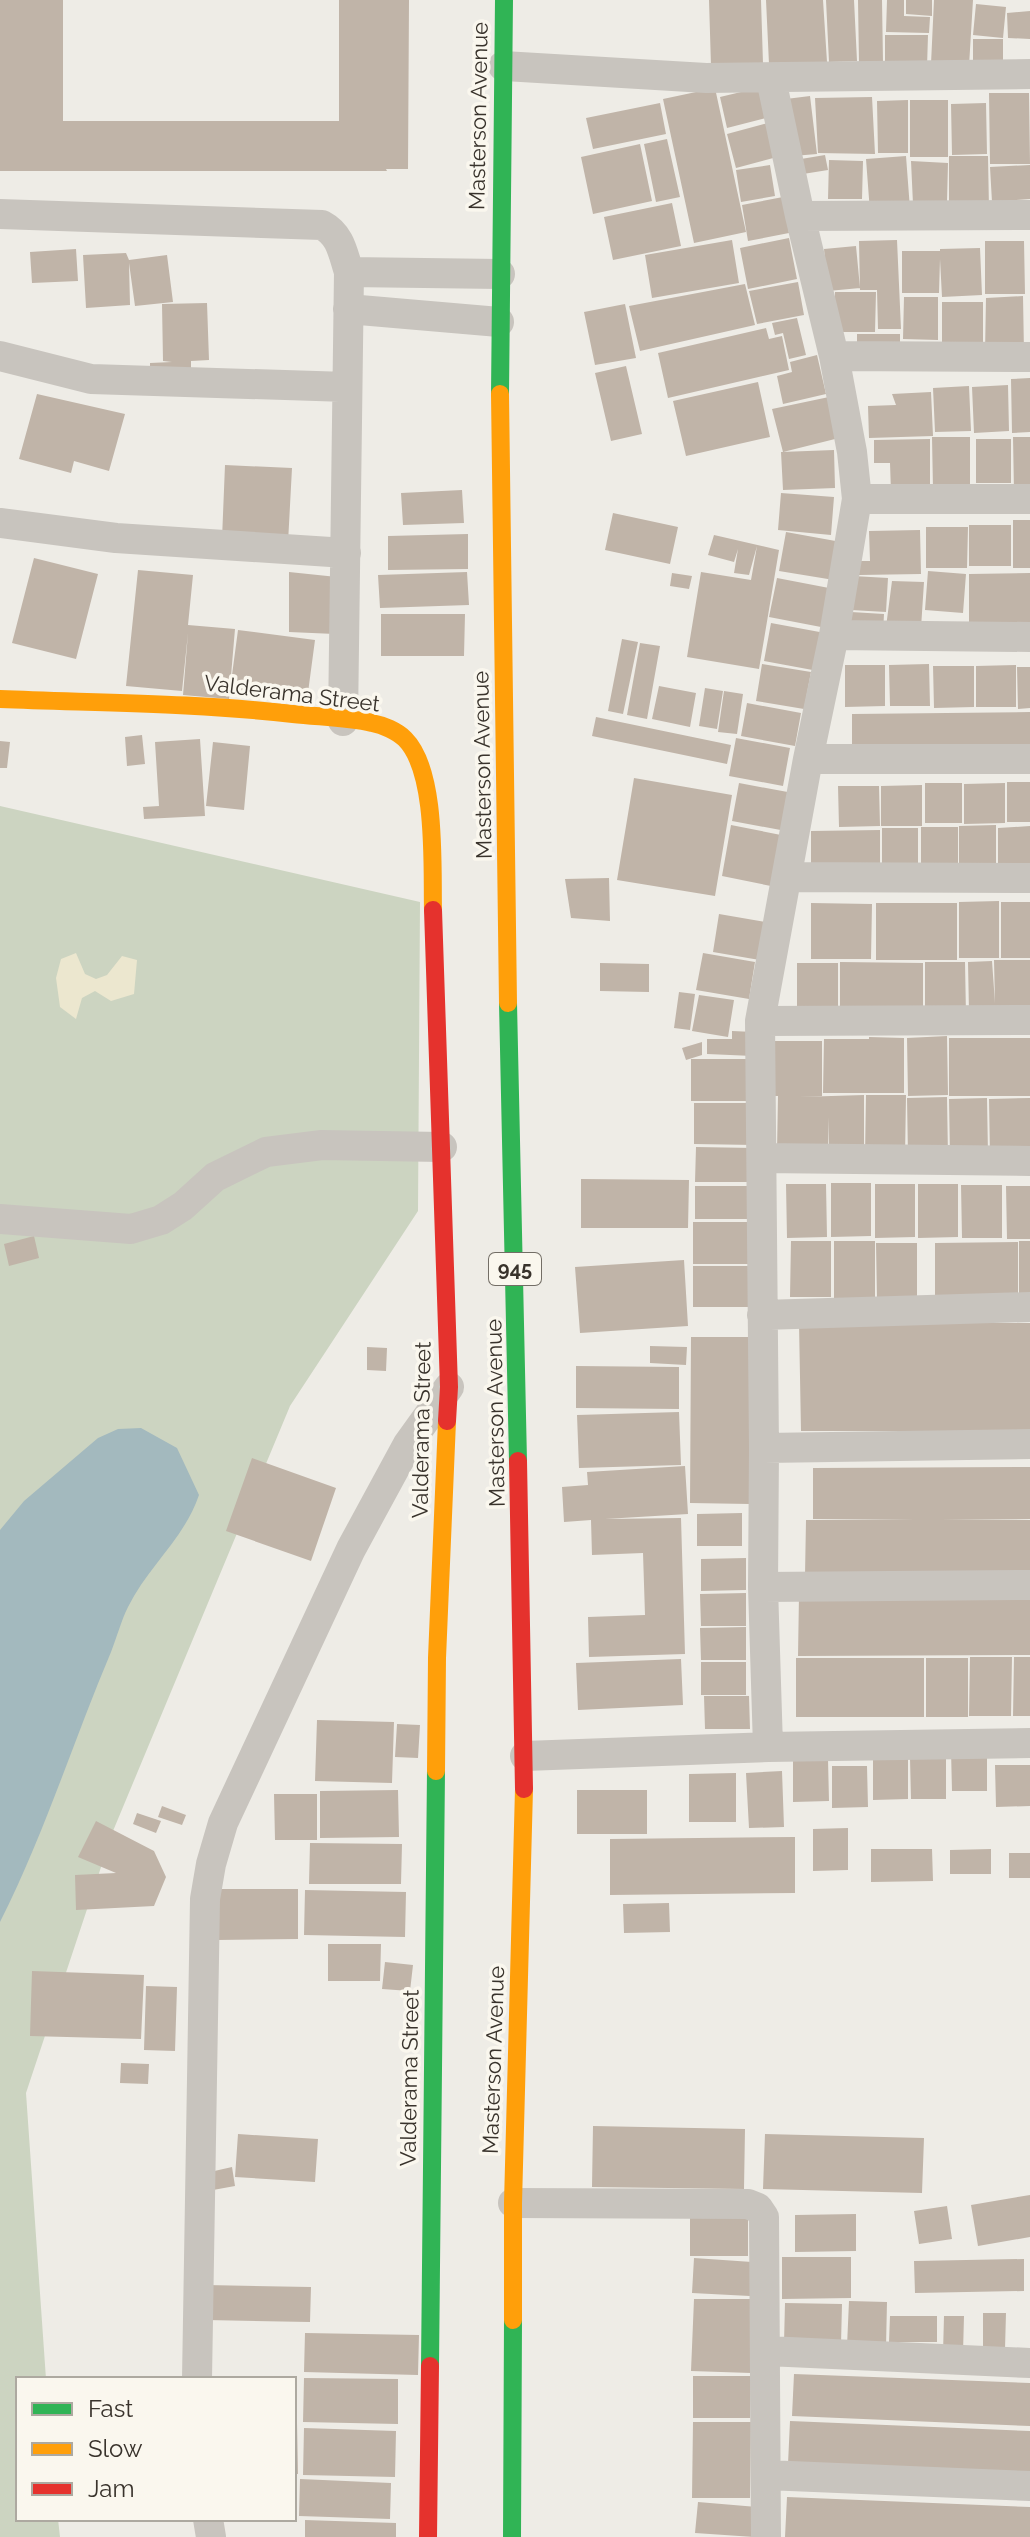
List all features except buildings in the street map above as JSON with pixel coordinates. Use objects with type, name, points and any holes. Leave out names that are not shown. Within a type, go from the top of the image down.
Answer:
[{"type":"main road","name":"Masterson Avenue","points":[[504,0],[499,322],[508,1006],[525,1756],[513,2203],[512,2537]]},
{"type":"main road","name":"Valderama Street","points":[[0,699],[238,708],[372,723],[391,729],[405,739],[421,771],[431,849],[449,1387],[437,1658],[428,2537]]},
{"type":"street","points":[[503,66],[771,79],[1030,74]]},
{"type":"street","points":[[768,1747],[763,1587],[760,1021],[857,499],[852,452],[834,356],[771,79]]},
{"type":"street","points":[[0,214],[322,225],[331,230],[339,241],[349,272],[343,721]]},
{"type":"street","points":[[800,216],[1030,215]]},
{"type":"street","points":[[349,272],[500,274]]},
{"type":"street","points":[[348,309],[499,322]]},
{"type":"street","points":[[0,356],[91,379],[347,387]]},
{"type":"street","points":[[834,356],[1030,357]]},
{"type":"street","points":[[857,499],[1030,499]]},
{"type":"street","points":[[0,523],[116,538],[346,553]]},
{"type":"street","points":[[834,635],[1030,637]]},
{"type":"street","points":[[808,759],[1030,759]]},
{"type":"street","points":[[788,877],[1030,878]]},
{"type":"street","points":[[760,1021],[1030,1020]]},
{"type":"street","points":[[0,1219],[131,1229],[161,1220],[183,1206],[215,1177],[266,1152],[322,1145],[442,1147]]},
{"type":"street","points":[[762,1158],[1030,1161]]},
{"type":"street","points":[[762,1315],[1030,1307]]},
{"type":"street","points":[[197,2377],[205,1899],[211,1864],[223,1823],[351,1549],[408,1444],[449,1387]]},
{"type":"street","points":[[764,1448],[1030,1444]]},
{"type":"street","points":[[763,1587],[1030,1585]]},
{"type":"street","points":[[525,1756],[768,1747],[1030,1743]]},
{"type":"street","points":[[513,2203],[748,2204],[758,2208],[764,2217],[766,2537]]},
{"type":"street","points":[[767,2351],[1030,2363]]},
{"type":"street","points":[[766,2475],[1030,2486]]},
{"type":"green space","points":[[0,806],[420,902],[418,1211],[290,1406],[113,1831],[26,2093],[46,2377],[16,2377],[16,2521],[58,2521],[60,2537],[0,2537]]},
{"type":"sand","points":[[76,953],[85,974],[96,979],[107,975],[122,956],[137,960],[134,994],[111,1001],[95,991],[82,998],[76,1019],[60,1007],[56,978],[61,959]]},
{"type":"water","points":[[141,1428],[177,1448],[199,1495],[185,1525],[136,1592],[126,1612],[44,1822],[0,1922],[0,1530],[24,1501],[98,1438],[118,1429]]},
{"type":"traffic: fast","points":[[500,394],[504,0]]},
{"type":"traffic: fast","points":[[508,1003],[518,1461]]},
{"type":"traffic: fast","points":[[430,2366],[436,1771]]},
{"type":"traffic: fast","points":[[512,2537],[513,2320]]},
{"type":"traffic: slow","points":[[500,394],[508,1003]]},
{"type":"traffic: slow","points":[[0,699],[257,710],[353,719],[390,729],[405,739],[423,773],[431,820],[433,910]]},
{"type":"traffic: slow","points":[[436,1771],[437,1658],[447,1421]]},
{"type":"traffic: slow","points":[[513,2320],[513,2203],[524,1789]]},
{"type":"traffic: jam","points":[[433,910],[449,1387],[447,1421]]},
{"type":"traffic: jam","points":[[518,1461],[524,1789]]},
{"type":"traffic: jam","points":[[428,2537],[430,2366]]}]
